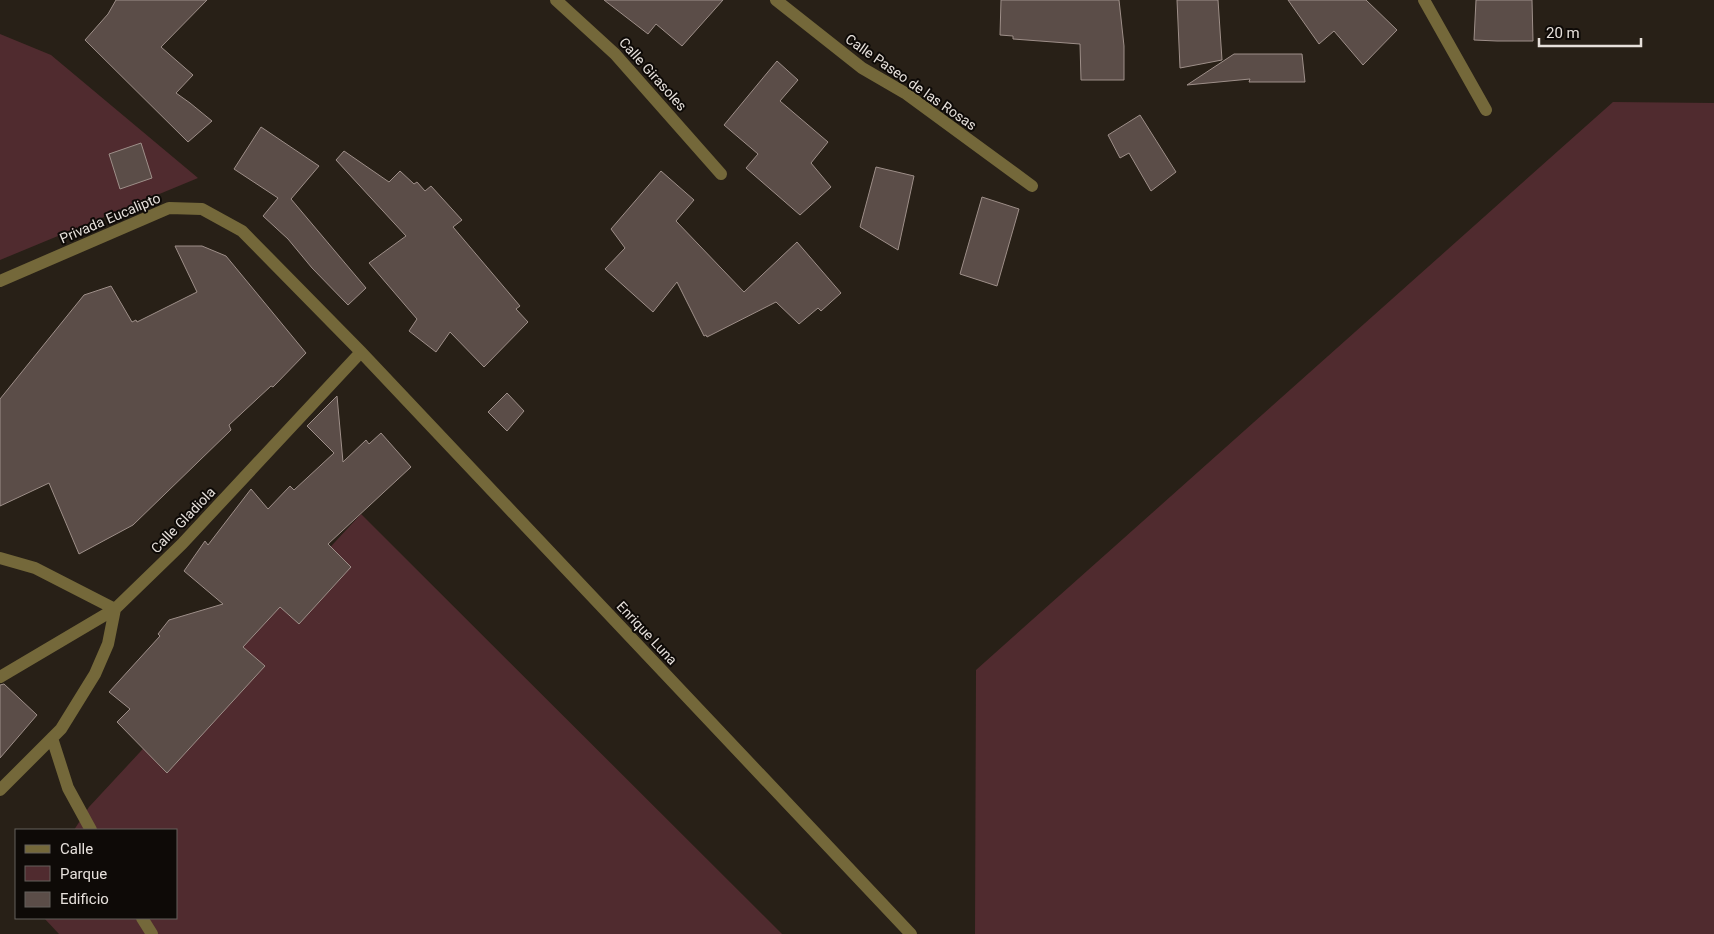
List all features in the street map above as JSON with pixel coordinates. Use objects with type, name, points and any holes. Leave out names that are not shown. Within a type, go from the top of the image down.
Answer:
[{"type":"street","name":"Calle Girasoles","points":[[556,0],[616,54],[722,174]]},
{"type":"street","name":"Calle Paseo de las Rosas","points":[[776,0],[862,68],[905,93],[1032,186]]},
{"type":"street","points":[[1424,0],[1486,110]]},
{"type":"street","name":"Privada Eucalipto","points":[[0,281],[168,208],[202,209],[242,231],[361,352]]},
{"type":"street","name":"Calle Gladiola","points":[[0,677],[115,609],[182,544],[361,352]]},
{"type":"street","name":"Enrique Luna","points":[[361,352],[911,934]]},
{"type":"street","points":[[0,558],[35,568],[115,609],[108,644],[95,674],[61,729],[0,790]]},
{"type":"street","points":[[52,738],[68,788],[90,829]]},
{"type":"street","points":[[143,919],[152,934]]},
{"type":"green space","points":[[0,34],[51,55],[198,178],[0,260]]},
{"type":"green space","points":[[1613,102],[1714,103],[1714,934],[975,934],[976,670]]},
{"type":"green space","points":[[361,514],[782,934],[59,934],[45,919],[178,919],[178,829],[75,829],[89,807]]},
{"type":"building","points":[[116,0],[207,0],[161,47],[193,75],[176,93],[212,121],[188,142],[85,40],[108,14]]},
{"type":"building","points":[[604,0],[723,0],[682,46],[656,24],[648,34]]},
{"type":"building","points":[[1001,0],[1119,0],[1124,46],[1124,80],[1081,80],[1080,44],[1013,39],[1013,36],[1000,35]]},
{"type":"building","points":[[1177,0],[1218,0],[1222,60],[1180,68]]},
{"type":"building","points":[[1288,0],[1366,0],[1397,30],[1363,65],[1334,31],[1319,44]]},
{"type":"building","points":[[1476,0],[1532,0],[1533,41],[1474,40]]},
{"type":"building","points":[[1234,54],[1302,54],[1305,82],[1249,82],[1250,79],[1187,85]]},
{"type":"building","points":[[777,61],[798,80],[780,101],[828,142],[811,163],[831,187],[800,215],[746,168],[758,154],[724,125]]},
{"type":"building","points":[[1140,115],[1176,172],[1151,191],[1129,153],[1120,158],[1108,135]]},
{"type":"building","points":[[261,127],[319,166],[291,199],[366,288],[348,305],[312,268],[288,239],[263,216],[278,198],[234,169]]},
{"type":"building","points":[[141,143],[152,178],[120,189],[109,154]]},
{"type":"building","points":[[344,151],[389,182],[400,171],[414,184],[417,182],[425,191],[431,186],[462,220],[453,227],[520,306],[516,309],[528,322],[484,367],[450,332],[436,352],[409,331],[417,319],[369,263],[406,236],[336,160]]},
{"type":"building","points":[[876,167],[914,176],[898,250],[860,227]]},
{"type":"building","points":[[661,171],[694,200],[676,221],[744,292],[797,242],[841,293],[821,311],[818,308],[799,324],[776,302],[707,337],[706,335],[704,336],[677,282],[653,312],[605,269],[625,248],[611,229]]},
{"type":"building","points":[[982,197],[1019,209],[997,286],[960,274]]},
{"type":"building","points":[[175,246],[202,246],[226,256],[306,353],[273,387],[271,386],[229,425],[231,430],[133,525],[79,554],[49,483],[0,506],[0,399],[84,295],[111,286],[132,322],[136,320],[137,322],[197,292]]},
{"type":"building","points":[[507,393],[524,411],[507,431],[488,412]]},
{"type":"building","points":[[337,396],[343,462],[366,440],[369,444],[381,433],[411,467],[328,544],[351,567],[299,624],[280,607],[243,647],[265,666],[167,773],[117,722],[130,709],[109,692],[160,636],[158,634],[169,620],[223,604],[184,571],[205,541],[208,545],[251,489],[268,509],[290,486],[294,490],[334,453],[307,426]]},
{"type":"building","points":[[4,684],[37,715],[0,758],[0,685]]}]
